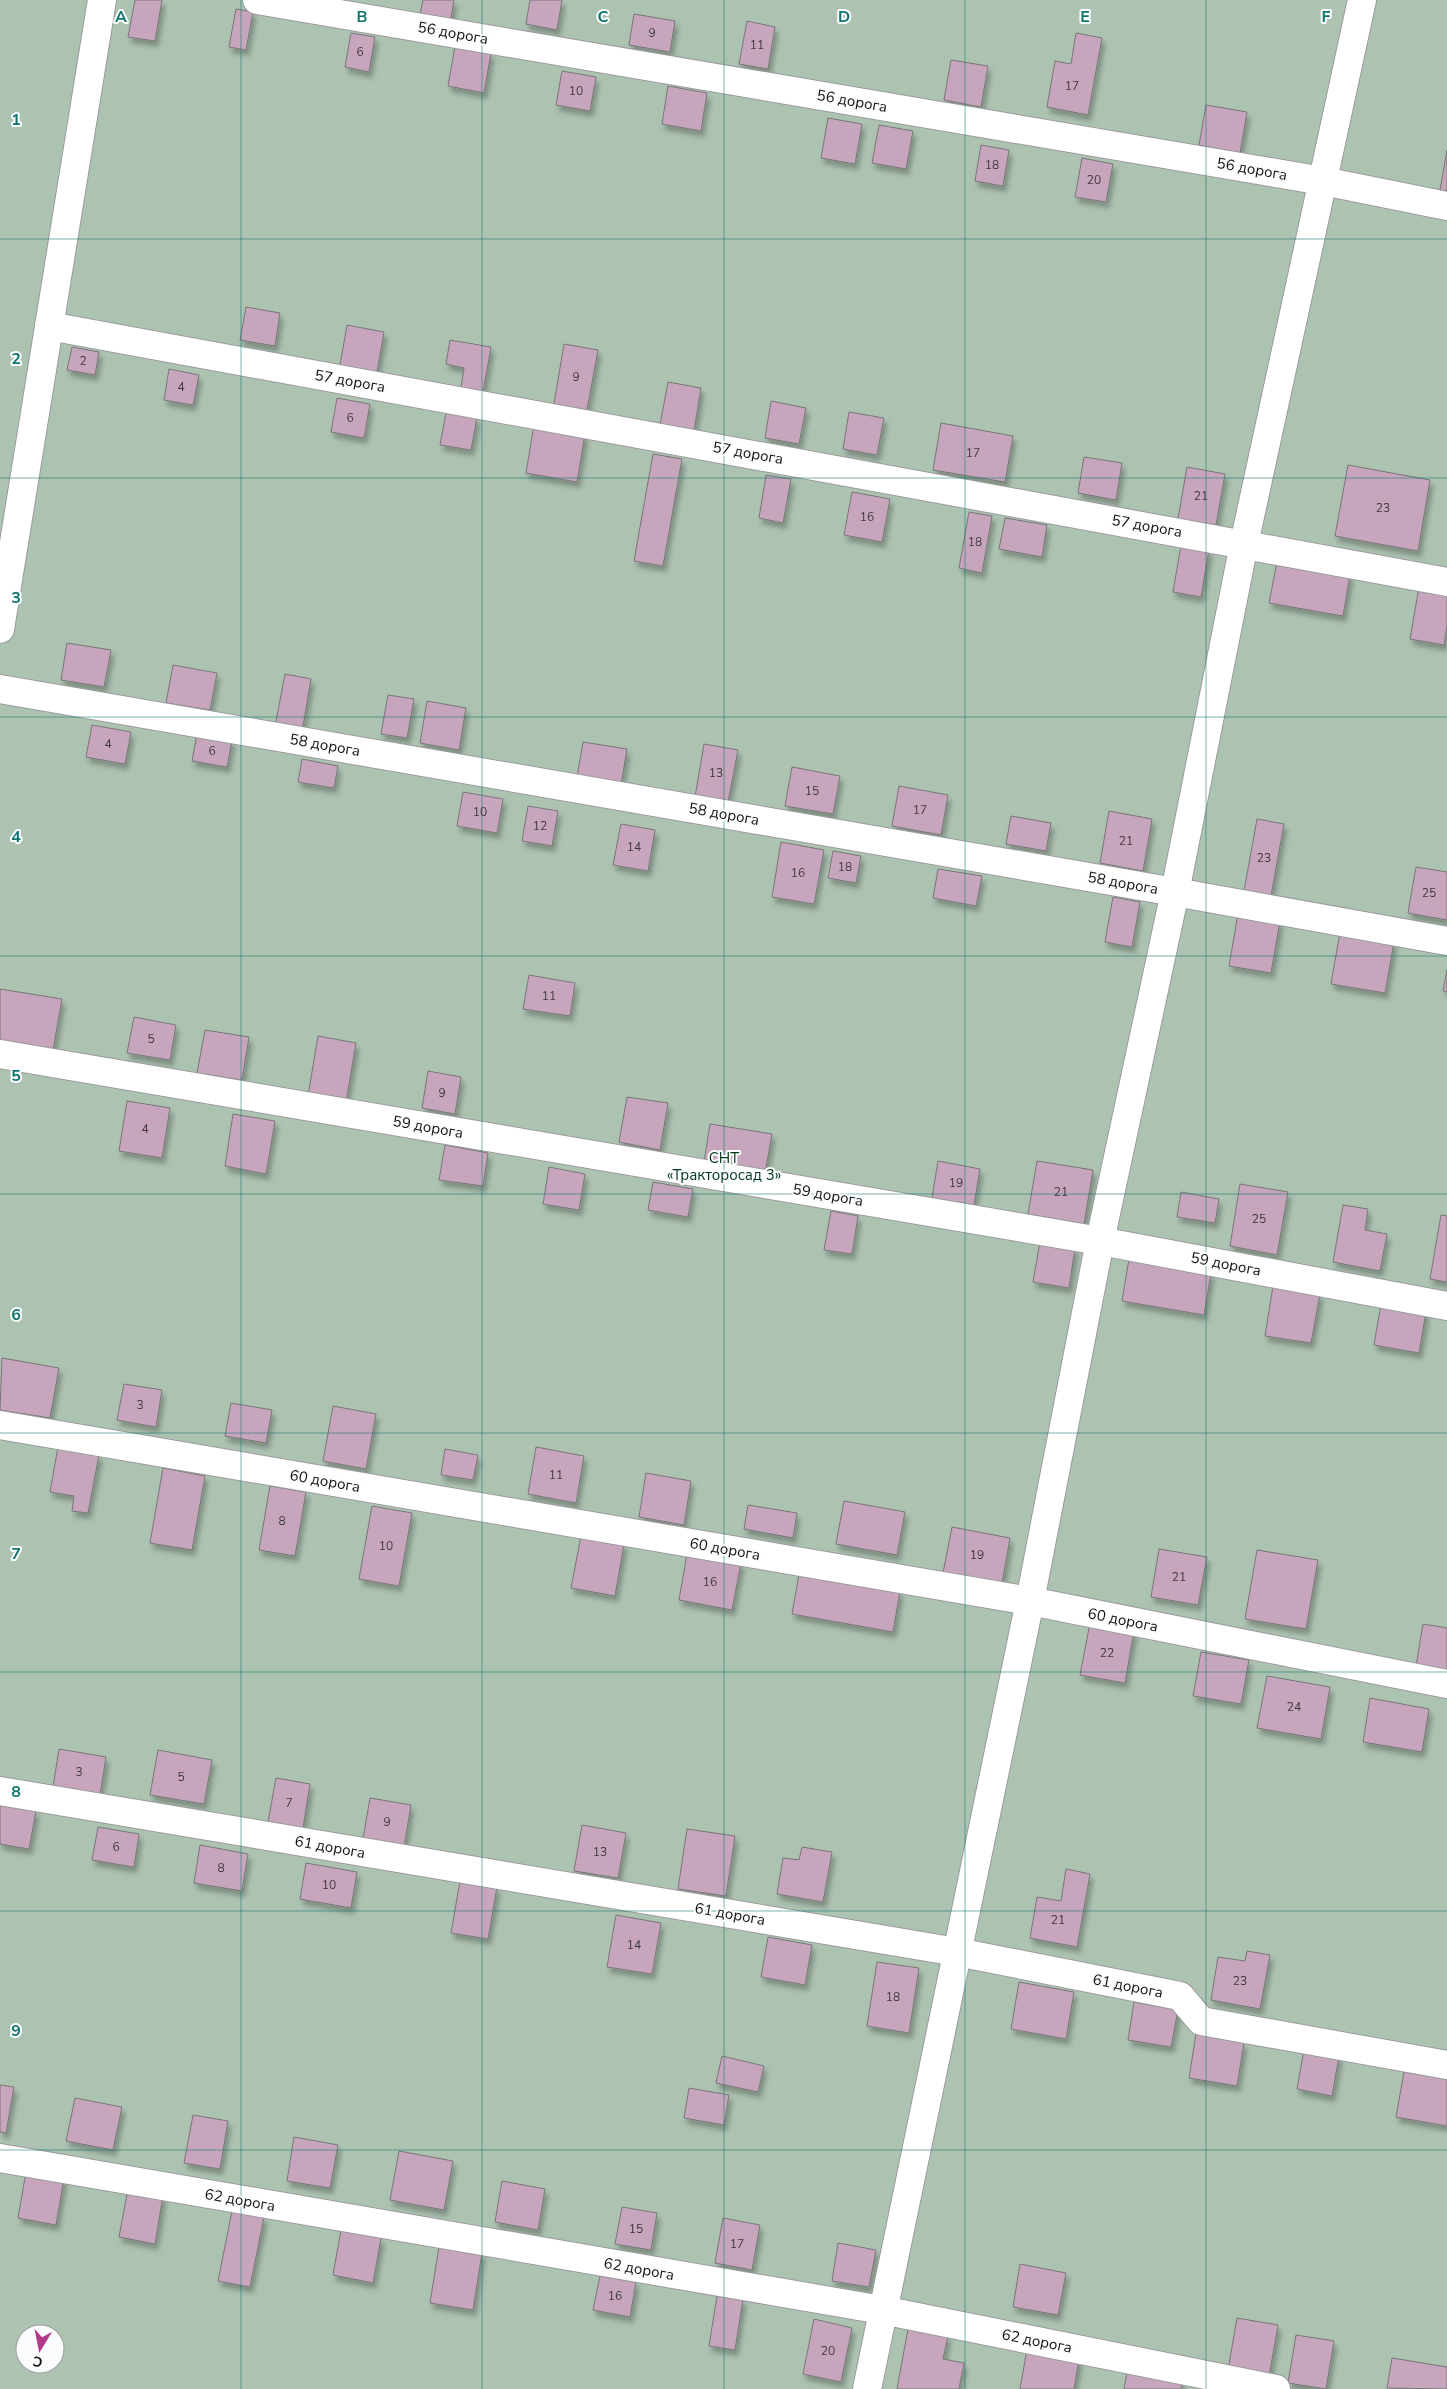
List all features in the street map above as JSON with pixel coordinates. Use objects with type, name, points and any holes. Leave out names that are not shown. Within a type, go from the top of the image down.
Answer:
[{"type":"street","points":[[0,629],[102,0]]},
{"type":"street","name":"56 дорога","points":[[257,0],[1323,181],[1447,206]]},
{"type":"street","points":[[867,2389],[1030,1601],[1100,1241],[1175,892],[1244,544],[1362,0]]},
{"type":"street","name":"57 дорога","points":[[49,326],[1447,582]]},
{"type":"street","name":"58 дорога","points":[[0,689],[1175,892],[1447,941]]},
{"type":"street","name":"59 дорога","points":[[0,1054],[1100,1241],[1447,1306]]},
{"type":"street","name":"60 дорога","points":[[0,1425],[1030,1601],[1447,1684]]},
{"type":"street","name":"61 дорога","points":[[0,1791],[957,1952],[1180,1996],[1201,2021],[1447,2065]]},
{"type":"street","name":"62 дорога","points":[[0,2158],[882,2310],[1276,2389]]},
{"type":"green space","name":"СНТ «Тракторосад 3»","points":[[0,0],[1447,0],[1447,2389],[0,2389]]},
{"type":"building","points":[[135,0],[162,0],[155,41],[128,37]]},
{"type":"building","points":[[423,0],[454,0],[451,19],[420,14]]},
{"type":"building","points":[[530,0],[562,0],[557,30],[526,24]]},
{"type":"building","points":[[236,9],[253,12],[246,50],[229,47]]},
{"type":"building","points":[[634,14],[675,21],[670,52],[629,45]]},
{"type":"building","points":[[747,21],[775,27],[768,69],[739,64]]},
{"type":"building","points":[[351,33],[375,37],[369,72],[345,67]]},
{"type":"building","points":[[1076,33],[1102,38],[1088,115],[1047,107],[1055,61],[1071,64]]},
{"type":"building","points":[[455,46],[491,53],[484,93],[448,86]]},
{"type":"building","points":[[951,60],[988,66],[981,107],[944,100]]},
{"type":"building","points":[[562,71],[596,77],[590,111],[556,105]]},
{"type":"building","points":[[668,86],[707,93],[701,131],[662,124]]},
{"type":"building","points":[[1206,105],[1247,112],[1240,153],[1199,145]]},
{"type":"building","points":[[828,118],[862,124],[855,164],[821,158]]},
{"type":"building","points":[[879,125],[913,131],[906,169],[872,163]]},
{"type":"building","points":[[981,145],[1009,150],[1003,186],[975,181]]},
{"type":"building","points":[[1447,150],[1447,191],[1440,190]]},
{"type":"building","points":[[1082,158],[1113,164],[1106,202],[1075,197]]},
{"type":"building","points":[[246,307],[280,313],[275,346],[240,340]]},
{"type":"building","points":[[347,325],[384,332],[377,372],[340,365]]},
{"type":"building","points":[[450,340],[491,347],[483,392],[461,388],[464,368],[446,364]]},
{"type":"building","points":[[564,344],[598,350],[587,410],[554,404]]},
{"type":"building","points":[[72,347],[99,352],[95,375],[67,370]]},
{"type":"building","points":[[169,369],[199,375],[193,405],[164,400]]},
{"type":"building","points":[[668,382],[701,388],[694,431],[660,425]]},
{"type":"building","points":[[337,398],[370,404],[364,438],[331,432]]},
{"type":"building","points":[[771,401],[806,408],[799,444],[765,438]]},
{"type":"building","points":[[849,412],[884,418],[877,455],[843,449]]},
{"type":"building","points":[[446,413],[477,418],[471,450],[440,445]]},
{"type":"building","points":[[941,423],[1013,436],[1005,482],[933,470]]},
{"type":"building","points":[[534,425],[585,434],[577,482],[526,473]]},
{"type":"building","points":[[653,454],[682,459],[663,566],[634,561]]},
{"type":"building","points":[[1084,457],[1122,463],[1116,500],[1078,493]]},
{"type":"building","points":[[1348,465],[1430,480],[1418,551],[1335,536]]},
{"type":"building","points":[[1187,467],[1225,474],[1216,525],[1178,519]]},
{"type":"building","points":[[766,475],[791,479],[783,523],[759,518]]},
{"type":"building","points":[[852,492],[890,499],[882,542],[844,535]]},
{"type":"building","points":[[969,512],[992,516],[982,573],[959,568]]},
{"type":"building","points":[[1005,518],[1047,525],[1042,557],[999,549]]},
{"type":"building","points":[[1181,545],[1209,550],[1201,597],[1173,592]]},
{"type":"building","points":[[1277,562],[1350,575],[1343,616],[1269,603]]},
{"type":"building","points":[[1419,587],[1447,592],[1447,626],[1444,645],[1410,639]]},
{"type":"building","points":[[67,643],[111,650],[104,687],[61,680]]},
{"type":"building","points":[[173,665],[217,673],[210,710],[166,703]]},
{"type":"building","points":[[285,674],[311,679],[302,732],[275,727]]},
{"type":"building","points":[[388,695],[414,699],[407,738],[381,734]]},
{"type":"building","points":[[427,701],[466,708],[459,750],[420,743]]},
{"type":"building","points":[[92,725],[131,732],[125,764],[86,757]]},
{"type":"building","points":[[197,734],[232,740],[227,767],[192,761]]},
{"type":"building","points":[[583,742],[627,749],[621,785],[577,777]]},
{"type":"building","points":[[704,744],[738,750],[728,802],[695,797]]},
{"type":"building","points":[[302,759],[338,766],[334,788],[298,782]]},
{"type":"building","points":[[792,767],[840,776],[833,814],[785,806]]},
{"type":"building","points":[[899,786],[948,795],[941,835],[892,826]]},
{"type":"building","points":[[463,792],[503,799],[497,833],[457,826]]},
{"type":"building","points":[[528,806],[558,811],[552,846],[522,841]]},
{"type":"building","points":[[1109,811],[1152,819],[1143,871],[1100,863]]},
{"type":"building","points":[[1011,816],[1051,823],[1046,851],[1006,844]]},
{"type":"building","points":[[1257,819],[1284,824],[1271,896],[1244,891]]},
{"type":"building","points":[[621,824],[655,830],[648,871],[613,865]]},
{"type":"building","points":[[781,842],[824,850],[814,904],[772,897]]},
{"type":"building","points":[[833,851],[861,856],[856,883],[828,878]]},
{"type":"building","points":[[1416,867],[1447,872],[1447,920],[1408,913]]},
{"type":"building","points":[[938,869],[982,876],[976,906],[933,898]]},
{"type":"building","points":[[1113,897],[1140,902],[1132,947],[1105,942]]},
{"type":"building","points":[[1238,914],[1280,921],[1271,973],[1229,966]]},
{"type":"building","points":[[1340,932],[1394,942],[1385,993],[1331,984]]},
{"type":"building","points":[[1447,970],[1447,992],[1443,991]]},
{"type":"building","points":[[529,975],[575,983],[570,1016],[523,1009]]},
{"type":"building","points":[[0,989],[62,999],[53,1050],[0,1041]]},
{"type":"building","points":[[134,1017],[176,1025],[170,1060],[127,1053]]},
{"type":"building","points":[[205,1030],[249,1037],[242,1080],[197,1073]]},
{"type":"building","points":[[318,1036],[356,1043],[346,1102],[308,1096]]},
{"type":"building","points":[[428,1071],[461,1077],[455,1114],[422,1108]]},
{"type":"building","points":[[627,1097],[668,1103],[660,1150],[619,1142]]},
{"type":"building","points":[[127,1101],[170,1108],[162,1158],[119,1151]]},
{"type":"building","points":[[233,1114],[275,1121],[266,1174],[225,1166]]},
{"type":"building","points":[[710,1124],[772,1134],[765,1173],[704,1162]]},
{"type":"building","points":[[445,1145],[488,1153],[483,1186],[439,1180]]},
{"type":"building","points":[[938,1161],[980,1169],[974,1205],[932,1198]]},
{"type":"building","points":[[1037,1161],[1093,1170],[1084,1224],[1028,1214]]},
{"type":"building","points":[[549,1167],[585,1174],[579,1210],[543,1204]]},
{"type":"building","points":[[653,1182],[693,1189],[688,1217],[648,1210]]},
{"type":"building","points":[[1240,1184],[1288,1192],[1277,1255],[1230,1246]]},
{"type":"building","points":[[1181,1192],[1219,1199],[1215,1223],[1177,1217]]},
{"type":"building","points":[[1343,1205],[1368,1209],[1365,1230],[1387,1234],[1380,1271],[1333,1262]]},
{"type":"building","points":[[831,1211],[858,1216],[852,1254],[824,1250]]},
{"type":"building","points":[[1441,1215],[1447,1216],[1447,1282],[1430,1279]]},
{"type":"building","points":[[1040,1242],[1075,1248],[1069,1288],[1033,1282]]},
{"type":"building","points":[[1129,1259],[1211,1273],[1204,1315],[1122,1301]]},
{"type":"building","points":[[1273,1286],[1320,1294],[1311,1343],[1265,1336]]},
{"type":"building","points":[[1381,1304],[1426,1312],[1419,1353],[1374,1345]]},
{"type":"building","points":[[2,1358],[59,1368],[50,1418],[0,1410]]},
{"type":"building","points":[[124,1384],[162,1390],[156,1427],[117,1420]]},
{"type":"building","points":[[231,1403],[272,1410],[266,1443],[225,1436]]},
{"type":"building","points":[[333,1406],[376,1414],[366,1469],[323,1461]]},
{"type":"building","points":[[58,1447],[99,1455],[88,1513],[72,1511],[74,1496],[50,1492]]},
{"type":"building","points":[[536,1447],[584,1456],[576,1503],[528,1494]]},
{"type":"building","points":[[445,1449],[478,1455],[473,1480],[441,1475]]},
{"type":"building","points":[[163,1468],[205,1476],[192,1550],[150,1543]]},
{"type":"building","points":[[646,1473],[691,1481],[684,1525],[639,1517]]},
{"type":"building","points":[[270,1486],[306,1492],[295,1556],[259,1550]]},
{"type":"building","points":[[844,1501],[905,1512],[897,1555],[836,1544]]},
{"type":"building","points":[[748,1505],[797,1513],[793,1538],[744,1529]]},
{"type":"building","points":[[372,1506],[412,1513],[399,1586],[359,1579]]},
{"type":"building","points":[[952,1527],[1010,1538],[1002,1583],[943,1573]]},
{"type":"building","points":[[581,1536],[624,1544],[615,1596],[571,1588]]},
{"type":"building","points":[[1159,1549],[1207,1557],[1198,1605],[1151,1597]]},
{"type":"building","points":[[1257,1550],[1318,1560],[1306,1629],[1245,1619]]},
{"type":"building","points":[[687,1554],[741,1563],[732,1610],[679,1600]]},
{"type":"building","points":[[799,1574],[900,1591],[893,1632],[792,1614]]},
{"type":"building","points":[[1090,1623],[1134,1631],[1125,1683],[1080,1675]]},
{"type":"building","points":[[1423,1624],[1447,1628],[1447,1671],[1416,1666]]},
{"type":"building","points":[[1201,1652],[1249,1660],[1241,1704],[1193,1696]]},
{"type":"building","points":[[1267,1676],[1330,1687],[1321,1739],[1257,1728]]},
{"type":"building","points":[[1370,1698],[1429,1709],[1422,1752],[1363,1742]]},
{"type":"building","points":[[59,1749],[106,1757],[100,1795],[53,1787]]},
{"type":"building","points":[[158,1750],[212,1760],[204,1804],[150,1795]]},
{"type":"building","points":[[276,1778],[310,1784],[303,1828],[268,1822]]},
{"type":"building","points":[[370,1798],[411,1805],[404,1847],[363,1839]]},
{"type":"building","points":[[0,1805],[36,1811],[29,1849],[0,1844]]},
{"type":"building","points":[[582,1825],[626,1833],[618,1878],[574,1871]]},
{"type":"building","points":[[98,1827],[139,1834],[134,1867],[92,1860]]},
{"type":"building","points":[[687,1829],[735,1836],[726,1896],[678,1889]]},
{"type":"building","points":[[200,1845],[248,1854],[242,1891],[194,1883]]},
{"type":"building","points":[[802,1847],[832,1852],[823,1902],[777,1894],[783,1858],[799,1860]]},
{"type":"building","points":[[306,1863],[357,1872],[351,1908],[300,1899]]},
{"type":"building","points":[[1066,1869],[1090,1874],[1077,1947],[1030,1938],[1037,1897],[1061,1901]]},
{"type":"building","points":[[460,1881],[497,1887],[488,1939],[451,1933]]},
{"type":"building","points":[[616,1915],[661,1923],[652,1974],[607,1967]]},
{"type":"building","points":[[768,1937],[812,1945],[805,1985],[761,1977]]},
{"type":"building","points":[[1247,1951],[1270,1955],[1260,2009],[1211,2000],[1218,1957],[1245,1961]]},
{"type":"building","points":[[877,1962],[919,1968],[909,2033],[867,2026]]},
{"type":"building","points":[[1019,1982],[1074,1992],[1066,2039],[1011,2029]]},
{"type":"building","points":[[1134,2002],[1178,2010],[1171,2047],[1128,2040]]},
{"type":"building","points":[[1196,2034],[1244,2043],[1237,2086],[1189,2078]]},
{"type":"building","points":[[1304,2050],[1339,2056],[1332,2096],[1297,2089]]},
{"type":"building","points":[[722,2056],[764,2066],[758,2092],[716,2083]]},
{"type":"building","points":[[1404,2072],[1447,2079],[1447,2126],[1396,2117]]},
{"type":"building","points":[[0,2085],[14,2087],[6,2133],[0,2132]]},
{"type":"building","points":[[689,2088],[729,2095],[724,2125],[684,2118]]},
{"type":"building","points":[[75,2098],[122,2107],[113,2150],[66,2141]]},
{"type":"building","points":[[193,2115],[228,2121],[220,2169],[184,2163]]},
{"type":"building","points":[[294,2137],[338,2145],[330,2188],[287,2181]]},
{"type":"building","points":[[399,2151],[453,2161],[444,2210],[390,2200]]},
{"type":"building","points":[[26,2172],[64,2178],[56,2225],[18,2218]]},
{"type":"building","points":[[502,2181],[545,2189],[538,2230],[495,2222]]},
{"type":"building","points":[[128,2189],[163,2196],[155,2244],[119,2237]]},
{"type":"building","points":[[622,2207],[657,2213],[651,2250],[615,2244]]},
{"type":"building","points":[[232,2211],[264,2217],[250,2287],[218,2281]]},
{"type":"building","points":[[723,2218],[760,2225],[752,2270],[715,2263]]},
{"type":"building","points":[[341,2230],[381,2238],[373,2283],[333,2275]]},
{"type":"building","points":[[838,2243],[876,2250],[869,2287],[832,2281]]},
{"type":"building","points":[[439,2247],[482,2253],[473,2310],[430,2303]]},
{"type":"building","points":[[1020,2264],[1066,2273],[1058,2315],[1013,2307]]},
{"type":"building","points":[[600,2276],[636,2282],[630,2317],[593,2310]]},
{"type":"building","points":[[717,2296],[743,2299],[735,2350],[709,2346]]},
{"type":"building","points":[[1237,2318],[1278,2325],[1269,2377],[1228,2370]]},
{"type":"building","points":[[814,2319],[852,2328],[841,2382],[803,2374]]},
{"type":"building","points":[[908,2329],[948,2336],[943,2359],[964,2363],[959,2389],[897,2389]]},
{"type":"building","points":[[1296,2335],[1334,2341],[1326,2389],[1288,2383]]},
{"type":"building","points":[[1027,2349],[1079,2359],[1074,2389],[1020,2389]]},
{"type":"building","points":[[1392,2358],[1447,2367],[1447,2389],[1387,2388]]},
{"type":"building","points":[[1127,2372],[1182,2381],[1181,2389],[1124,2389]]}]
